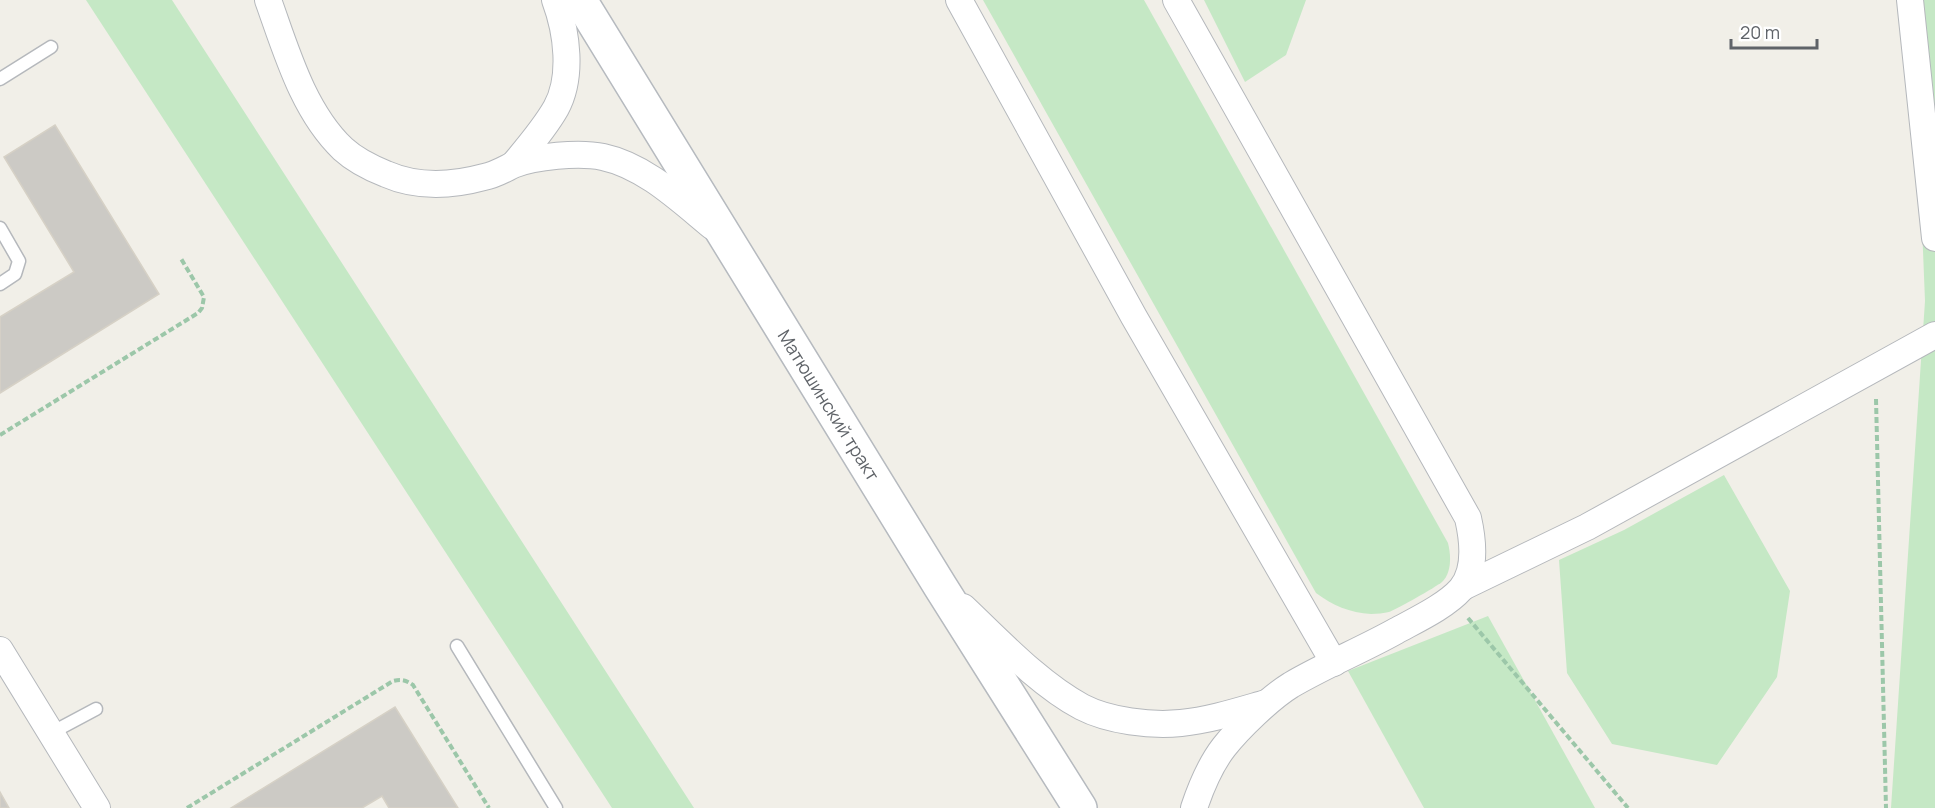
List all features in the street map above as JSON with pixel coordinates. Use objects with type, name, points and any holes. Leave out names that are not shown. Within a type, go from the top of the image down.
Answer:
[{"type":"main road","name":"Матюшинский тракт","points":[[580,0],[940,586],[1080,808]]},
{"type":"street","points":[[268,0],[292,69],[319,120],[344,150],[360,161],[397,178],[429,185],[459,184],[497,174],[514,164],[540,133],[557,106],[564,81],[566,52],[561,17],[555,0]]},
{"type":"street","points":[[960,0],[1134,317],[1334,663]]},
{"type":"street","points":[[1176,0],[1468,518],[1473,545],[1469,572],[1457,592]]},
{"type":"street","points":[[1910,0],[1935,238]]},
{"type":"street","points":[[514,164],[574,154],[601,156],[626,163],[664,187],[723,234]]},
{"type":"street","points":[[1194,808],[1201,786],[1224,747],[1266,703],[1290,686],[1407,625],[1457,592],[1587,527],[1935,335]]},
{"type":"street","points":[[940,586],[1035,675],[1083,707],[1117,718],[1146,723],[1179,723],[1208,719],[1266,703]]},
{"type":"street","points":[[0,650],[97,808]]},
{"type":"lane","points":[[0,79],[51,47]]},
{"type":"lane","points":[[0,228],[17,255],[19,266],[15,274],[0,284]]},
{"type":"lane","points":[[457,646],[556,808]]},
{"type":"lane","points":[[51,734],[96,709]]},
{"type":"path","points":[[0,435],[198,313],[204,303],[204,297],[180,257]]},
{"type":"path","points":[[1875,368],[1886,808]]},
{"type":"path","points":[[1457,592],[1628,808]]},
{"type":"path","points":[[187,808],[393,681],[403,680],[413,685],[489,808]]},
{"type":"green space","points":[[86,0],[172,0],[694,808],[612,808]]},
{"type":"green space","points":[[983,0],[1144,0],[1448,543],[1449,568],[1442,582],[1389,612],[1378,614],[1349,610],[1335,605],[1316,593]]},
{"type":"green space","points":[[1204,0],[1306,0],[1286,55],[1245,82]]},
{"type":"green space","points":[[1913,0],[1935,0],[1935,808],[1891,808],[1925,301]]},
{"type":"green space","points":[[1724,475],[1790,591],[1777,677],[1717,765],[1612,744],[1567,673],[1559,560],[1624,530]]},
{"type":"green space","points":[[1488,616],[1595,808],[1424,808],[1348,671]]},
{"type":"building","points":[[55,125],[159,294],[0,393],[0,317],[74,272],[4,157]]},
{"type":"building","points":[[395,707],[458,808],[389,808],[382,796],[362,808],[231,808]]},
{"type":"building","points":[[0,792],[9,808],[0,808]]}]
